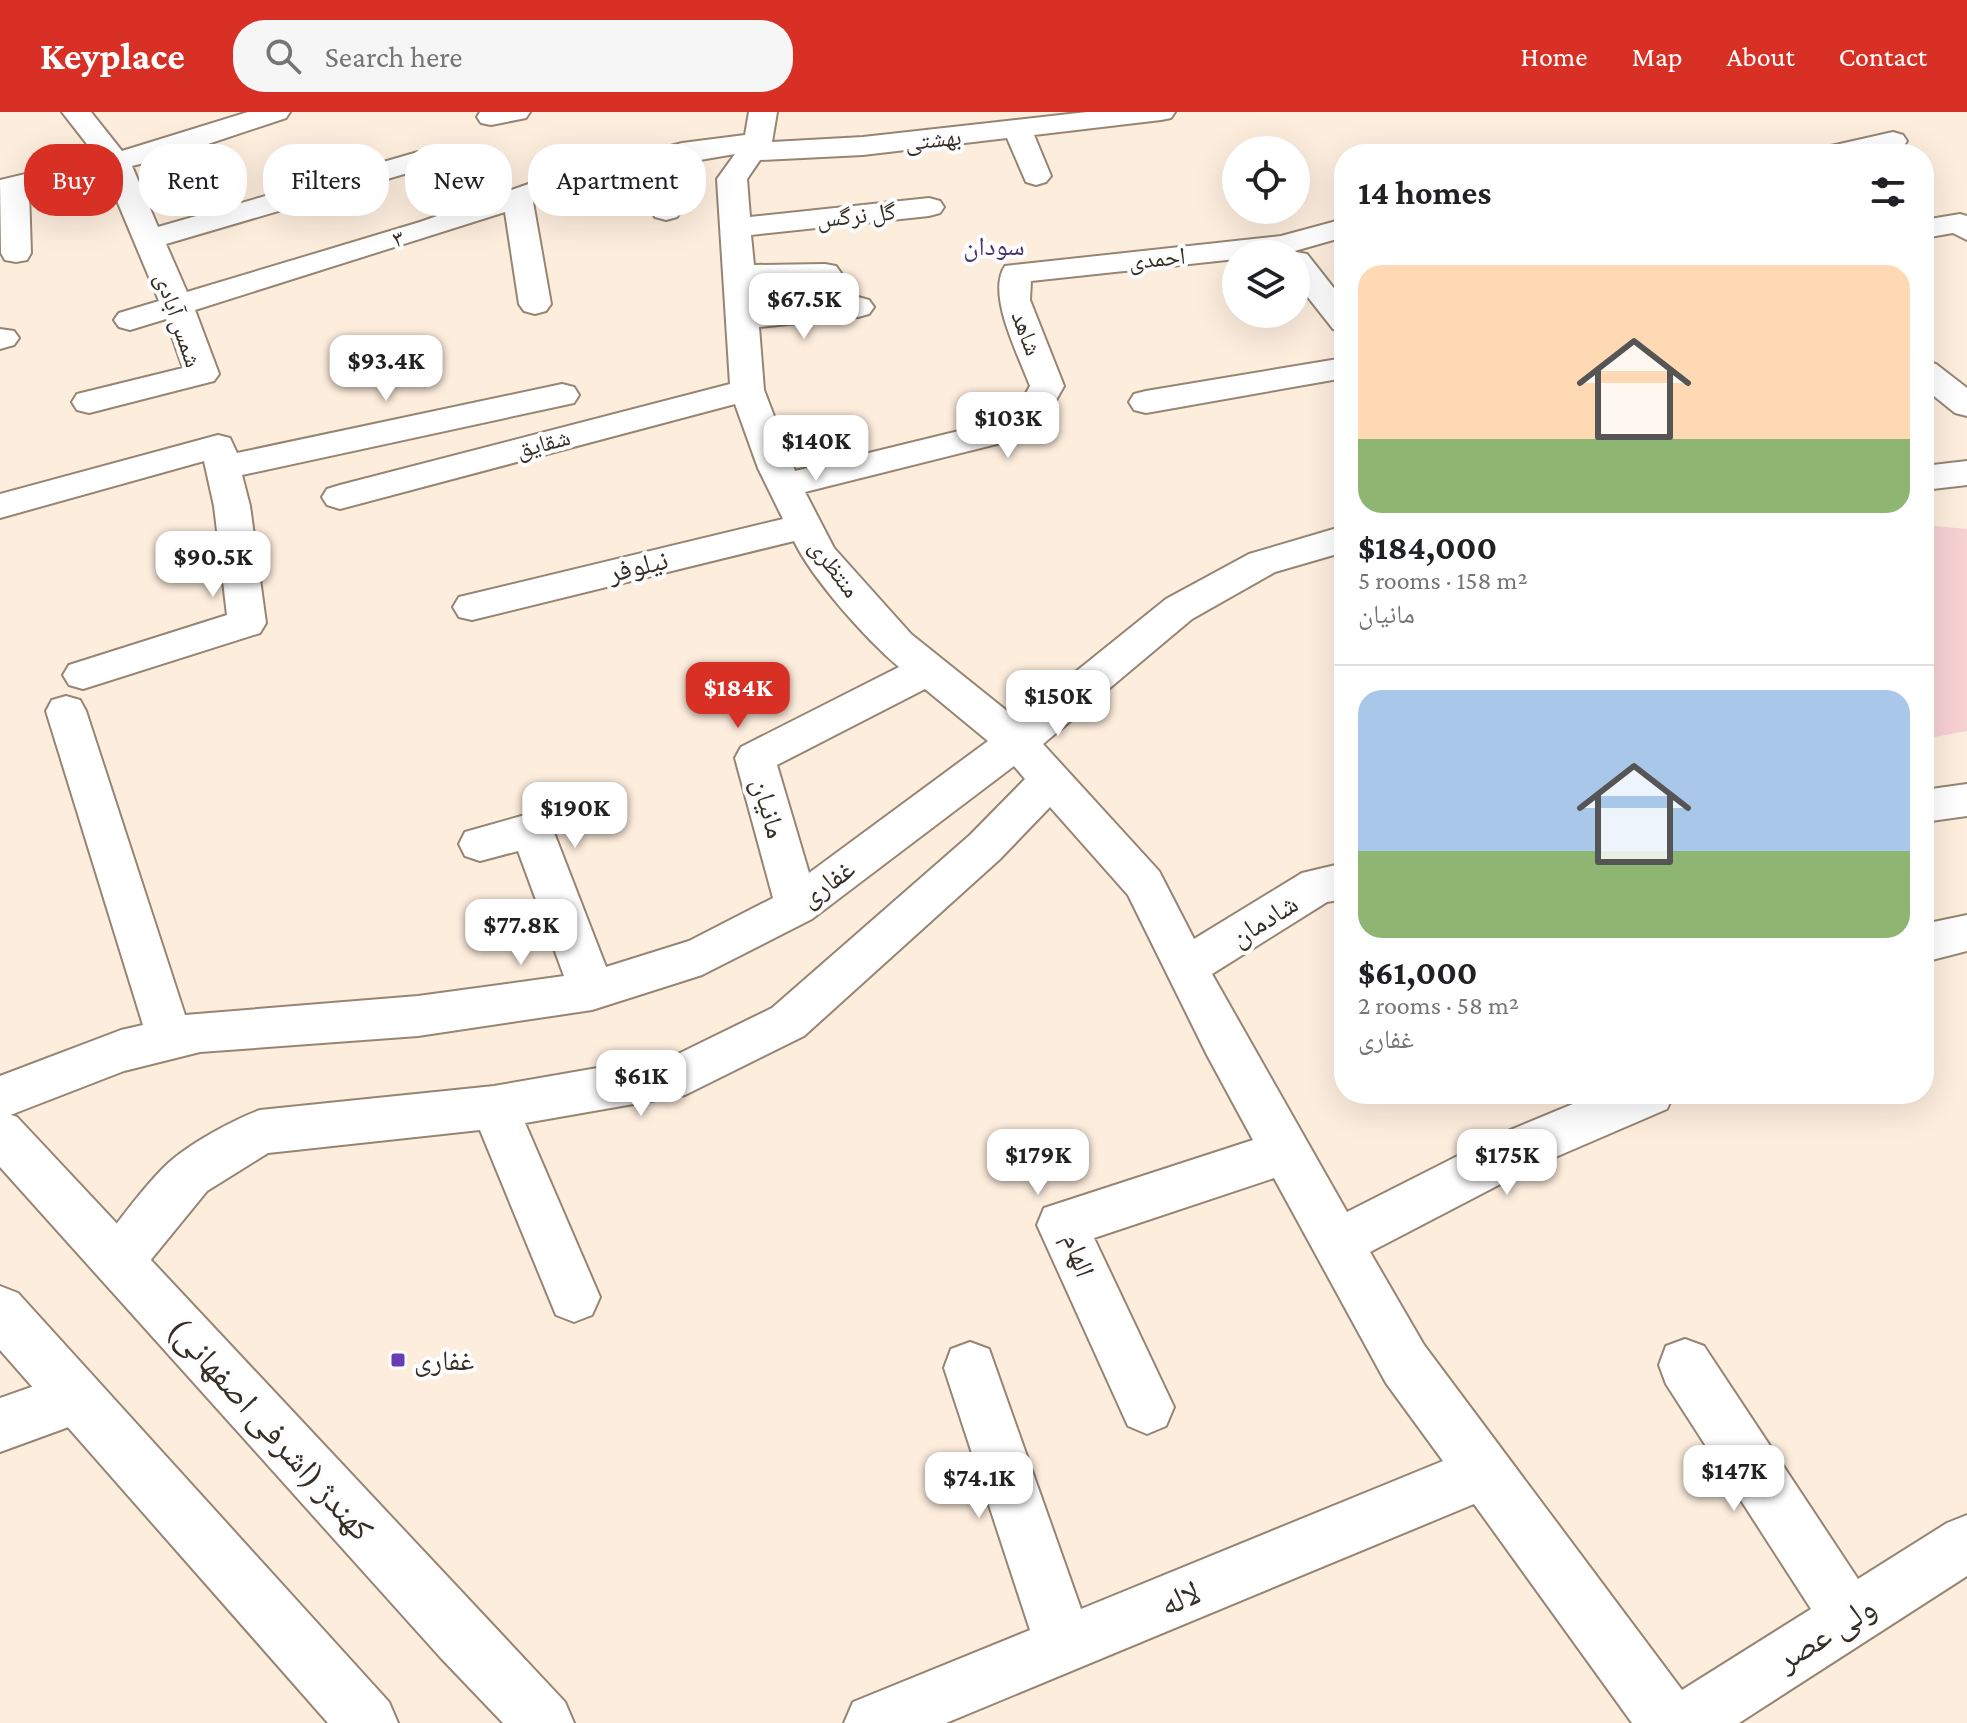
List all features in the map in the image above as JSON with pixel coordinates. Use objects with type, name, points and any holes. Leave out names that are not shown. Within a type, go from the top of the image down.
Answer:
[{"type":"street","name":"شمس آبادی","points":[[76,112],[101,144]]},
{"type":"street","points":[[123,159],[162,150],[276,112]]},
{"type":"street","name":"منتظری","points":[[763,112],[755,147],[732,179],[747,390],[784,485],[819,555],[897,644],[1016,741],[1144,883],[1223,1041],[1405,1364],[1669,1723]]},
{"type":"street","name":"بهشتی","points":[[755,147],[863,146],[1161,112]]},
{"type":"street","points":[[1018,129],[1036,176]]},
{"type":"street","points":[[1879,144],[1893,141]]},
{"type":"street","name":"۳","points":[[706,150],[755,147]]},
{"type":"street","points":[[149,239],[405,165]]},
{"type":"street","name":"شمس آبادی","points":[[89,402],[202,374],[177,305],[123,179]]},
{"type":"street","points":[[7,187],[16,253]]},
{"type":"street","name":"۳","points":[[130,320],[528,196]]},
{"type":"street","points":[[518,200],[535,304]]},
{"type":"street","name":"گل نرگس","points":[[736,228],[929,207]]},
{"type":"street","points":[[1934,227],[1960,223],[1967,231]]},
{"type":"street","name":"احمدی","points":[[1310,244],[1334,233]]},
{"type":"street","name":"احمدی","points":[[1016,273],[1222,258]]},
{"type":"street","points":[[741,275],[825,273]]},
{"type":"street","name":"شاهد","points":[[784,485],[1025,426],[1047,386],[1014,300],[1016,273]]},
{"type":"street","points":[[1310,276],[1334,304]]},
{"type":"street","points":[[744,319],[858,307]]},
{"type":"street","points":[[1146,402],[1334,370]]},
{"type":"street","points":[[1934,379],[1967,407]]},
{"type":"street","name":"شقایق","points":[[340,497],[747,390]]},
{"type":"street","points":[[223,468],[562,395]]},
{"type":"street","points":[[1934,415],[1967,407]]},
{"type":"street","points":[[0,506],[218,446],[232,506],[247,623],[74,693],[170,1039]]},
{"type":"street","points":[[1934,477],[1967,473]]},
{"type":"street","name":"نیلوفر","points":[[472,607],[804,526]]},
{"type":"street","name":"غفاری","points":[[0,1098],[121,1051],[200,1032],[418,1016],[592,991],[702,956],[797,906],[1016,741],[1179,609],[1262,563],[1334,542]]},
{"type":"street","name":"مانیان","points":[[797,906],[755,758],[928,670]]},
{"type":"street","points":[[118,1261],[190,1175],[260,1132],[494,1107],[685,1074],[788,1022],[985,847],[1051,779]]},
{"type":"street","points":[[1934,805],[1967,800]]},
{"type":"street","points":[[480,844],[532,830],[592,991]]},
{"type":"street","name":"شادمان","points":[[1186,967],[1317,886],[1334,883]]},
{"type":"street","points":[[1934,941],[1967,933]]},
{"type":"street","points":[[1337,1243],[1520,1149],[1626,1104]]},
{"type":"street","points":[[494,1107],[574,1297]]},
{"type":"street","name":"کهندژ (اشرفی اصفهانی)","points":[[0,1133],[544,1723]]},
{"type":"street","name":"الهام","points":[[1147,1407],[1062,1225],[1286,1152]]},
{"type":"street","points":[[0,1311],[368,1723]]},
{"type":"street","points":[[1685,1365],[1850,1618]]},
{"type":"street","points":[[970,1368],[1064,1645]]},
{"type":"street","points":[[0,1425],[77,1398]]},
{"type":"street","name":"لاله","points":[[874,1723],[1485,1472]]},
{"type":"street","name":"ولی عصر","points":[[1685,1723],[1850,1618],[1963,1554]]},
{"type":"shaded area","points":[[1934,526],[1967,529],[1967,731],[1934,737]]},
{"type":"place","name":"غفاری","points":[[398,1360]]},
{"type":"district","name":"سودان","points":[[994,246]]}]
